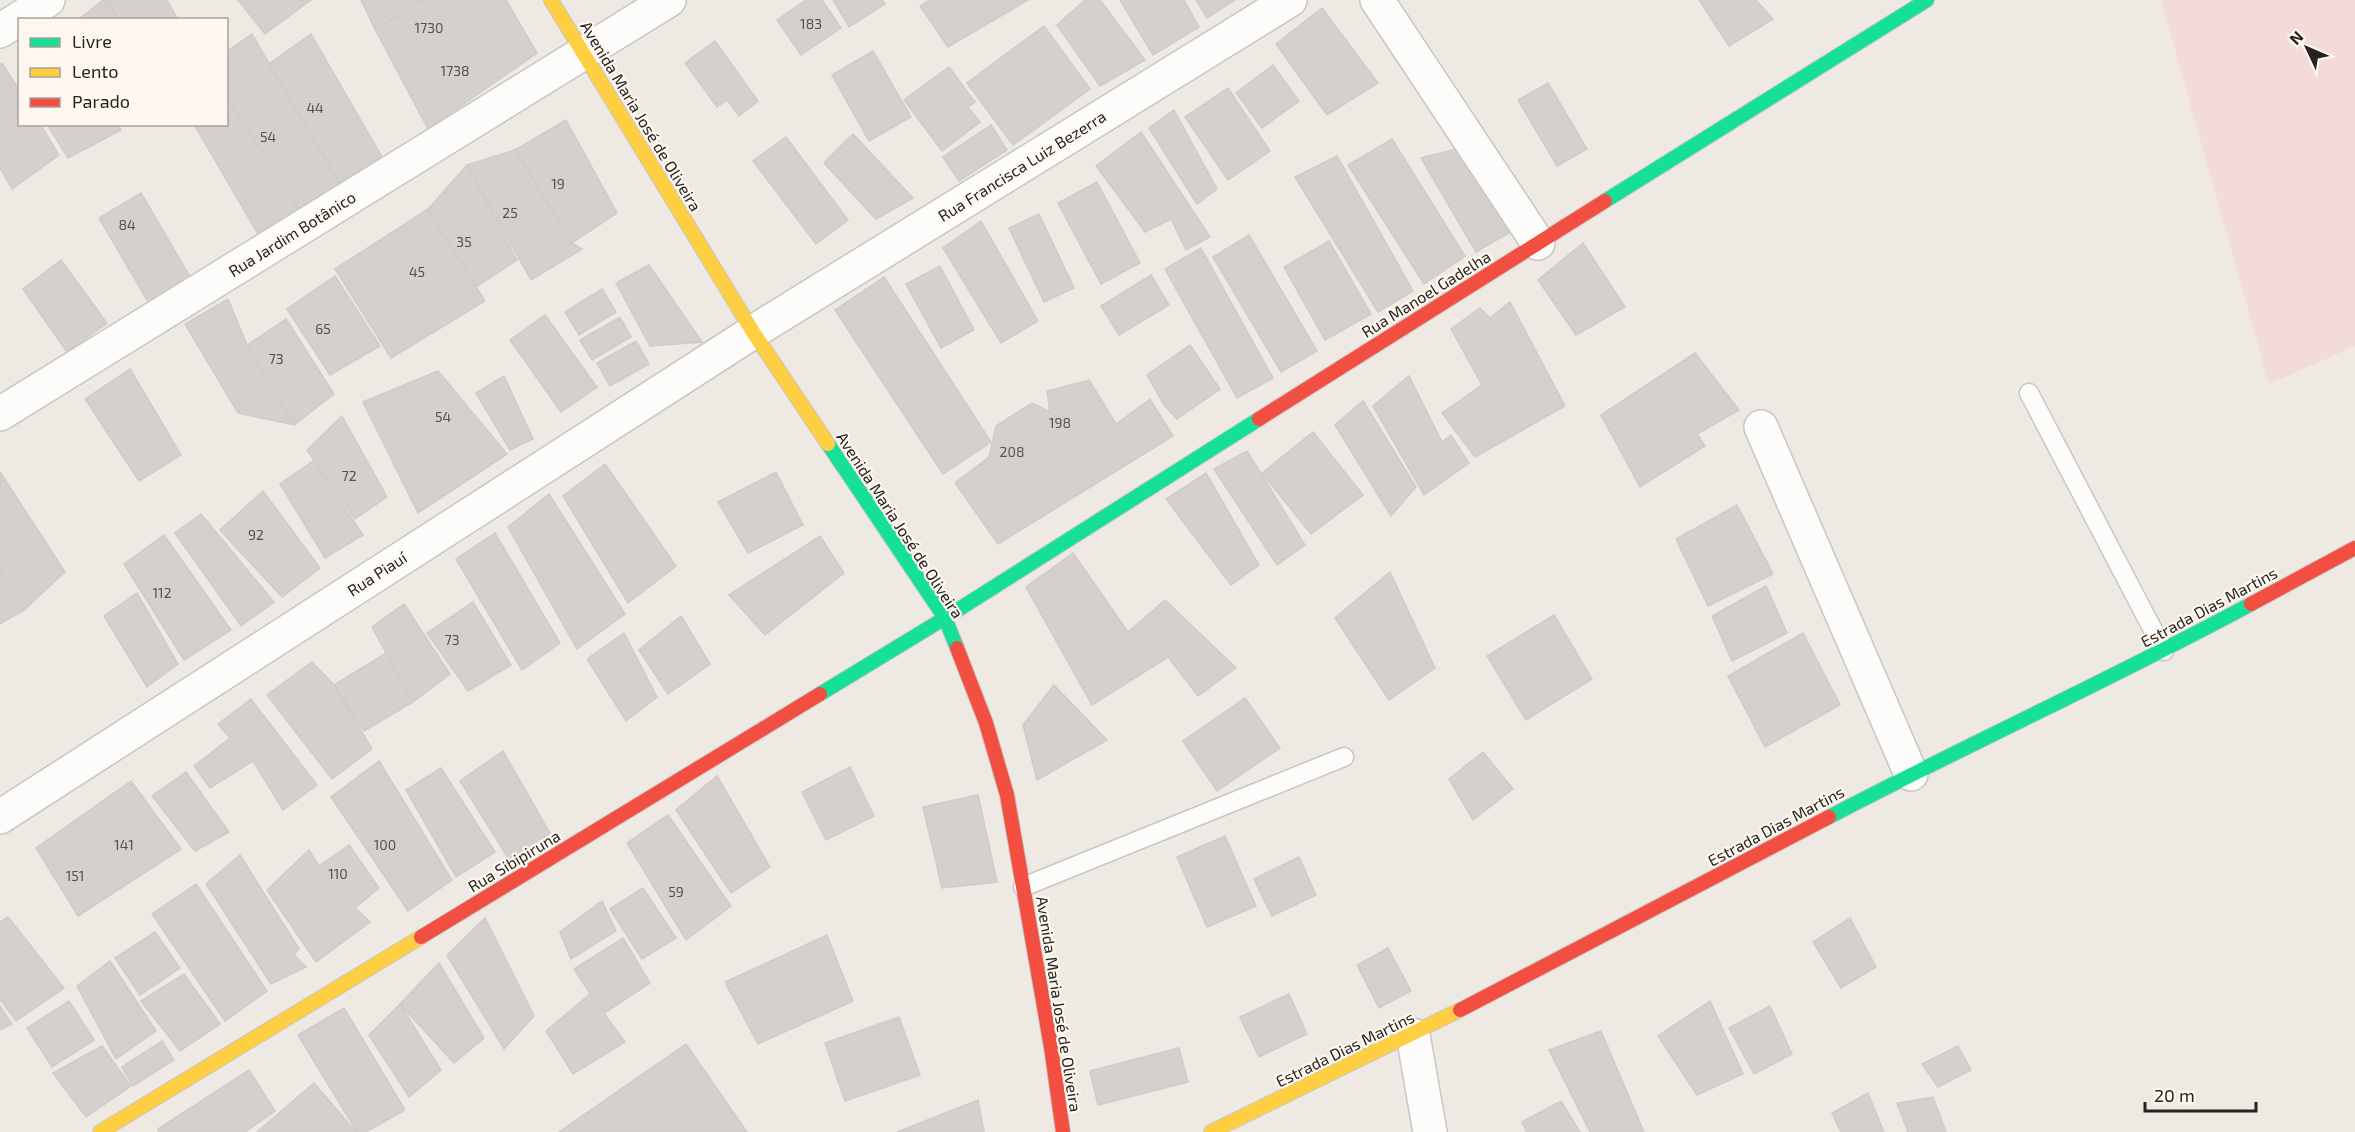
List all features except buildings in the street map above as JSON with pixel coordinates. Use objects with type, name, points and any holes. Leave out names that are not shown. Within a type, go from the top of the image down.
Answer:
[{"type":"street","points":[[20,18],[48,0]]},
{"type":"street","name":"Avenida Maria José de Oliveira","points":[[551,0],[753,332],[945,618],[986,723],[1007,795],[1051,1047],[1063,1132]]},
{"type":"street","name":"Rua Jardim Botânico","points":[[0,414],[669,0]]},
{"type":"street","name":"Rua Francisca Luiz Bezerra","points":[[753,332],[1290,0]]},
{"type":"street","points":[[1377,0],[1538,243]]},
{"type":"street","name":"Rua Manoel Gadelha","points":[[945,618],[1927,0]]},
{"type":"street","points":[[0,31],[18,19]]},
{"type":"street","name":"Rua Piauí","points":[[0,816],[753,332]]},
{"type":"street","points":[[1761,427],[1911,774]]},
{"type":"street","name":"Estrada Dias Martins","points":[[1211,1132],[1413,1035],[1911,774],[2164,651],[2355,548]]},
{"type":"street","name":"Rua Sibipiruna","points":[[100,1132],[945,618]]},
{"type":"street","points":[[1413,1035],[1430,1132]]},
{"type":"lane","points":[[2029,393],[2164,651]]},
{"type":"lane","points":[[1023,887],[1344,757]]},
{"type":"shaded area","points":[[2161,0],[2355,0],[2355,346],[2269,384]]},
{"type":"traffic: fast","points":[[1605,201],[1927,0]]},
{"type":"traffic: fast","points":[[820,694],[945,618],[1259,419]]},
{"type":"traffic: fast","points":[[828,444],[945,618],[957,648]]},
{"type":"traffic: fast","points":[[1829,817],[2251,604]]},
{"type":"traffic: slow","points":[[551,0],[753,332],[828,444]]},
{"type":"traffic: slow","points":[[100,1132],[421,937]]},
{"type":"traffic: slow","points":[[1211,1132],[1460,1010]]},
{"type":"traffic: jam","points":[[1259,419],[1605,201]]},
{"type":"traffic: jam","points":[[2251,604],[2355,548]]},
{"type":"traffic: jam","points":[[957,648],[986,723],[1007,795],[1051,1047],[1063,1132]]},
{"type":"traffic: jam","points":[[421,937],[820,694]]},
{"type":"traffic: jam","points":[[1460,1010],[1829,817]]}]
